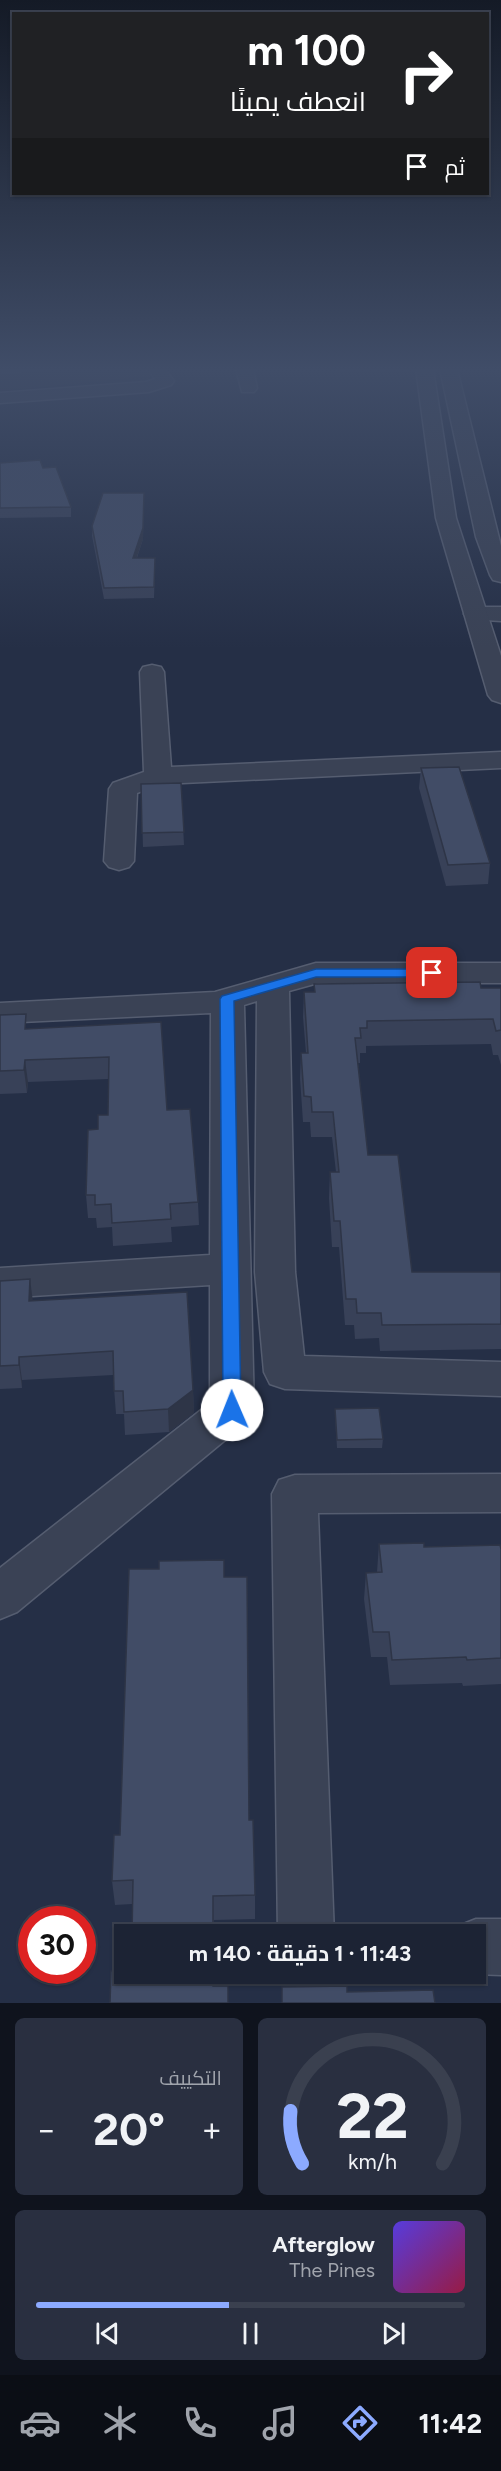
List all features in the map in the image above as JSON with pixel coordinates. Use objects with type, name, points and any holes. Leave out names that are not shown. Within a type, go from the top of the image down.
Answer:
[{"type":"street","points":[[438,462],[447,518],[501,695]]},
{"type":"street","points":[[470,462],[487,537],[501,575]]},
{"type":"street","points":[[476,614],[501,614]]},
{"type":"street","points":[[152,672],[158,776]]},
{"type":"street","points":[[119,861],[123,789],[158,776],[501,760]]},
{"type":"street","points":[[0,1013],[227,999],[316,973],[501,973]]},
{"type":"street","points":[[273,986],[275,1272],[285,1372],[501,1379]]},
{"type":"street","points":[[0,1597],[232,1410],[227,999]]},
{"type":"street","points":[[0,1283],[230,1269]]},
{"type":"street","points":[[306,1924],[295,1494],[501,1493]]},
{"type":"building","points":[[41,462],[43,468],[56,467],[71,507],[0,508],[0,463]]},
{"type":"building","points":[[103,493],[144,493],[143,528],[133,558],[155,558],[154,587],[104,588],[92,526]]},
{"type":"building","points":[[459,767],[490,863],[448,865],[421,768]]},
{"type":"building","points":[[181,783],[184,832],[142,833],[141,784]]},
{"type":"building","points":[[480,982],[481,988],[501,988],[501,1030],[496,1031],[493,1019],[367,1021],[367,1028],[360,1028],[361,1038],[355,1038],[368,1155],[398,1155],[412,1272],[501,1272],[501,1324],[382,1325],[381,1313],[357,1313],[356,1299],[346,1299],[340,1221],[334,1221],[330,1172],[339,1172],[333,1112],[312,1112],[311,1097],[304,1096],[301,1053],[308,1053],[304,992],[315,992],[314,984]]},
{"type":"building","points":[[26,1014],[25,1029],[161,1022],[167,1110],[190,1109],[198,1202],[170,1204],[171,1219],[112,1223],[111,1204],[95,1205],[95,1195],[86,1195],[88,1130],[98,1129],[98,1115],[108,1115],[109,1057],[25,1060],[24,1070],[0,1071],[0,1015]]},
{"type":"building","points":[[30,1279],[29,1301],[187,1292],[193,1390],[168,1409],[124,1412],[123,1391],[114,1391],[113,1351],[19,1357],[19,1365],[0,1366],[0,1281]]},
{"type":"building","points":[[379,1408],[383,1439],[337,1440],[335,1409]]},
{"type":"building","points":[[424,1543],[424,1547],[500,1545],[501,1658],[392,1660],[389,1632],[373,1632],[366,1573],[382,1572],[379,1544]]},
{"type":"building","points":[[224,1560],[224,1577],[247,1577],[249,1820],[253,1820],[255,1895],[213,1896],[213,1924],[132,1924],[133,1880],[112,1881],[114,1835],[120,1835],[129,1569],[159,1569],[159,1561]]},
{"type":"building","points":[[111,1971],[114,1971],[114,1984],[228,1986],[228,2003],[110,2003]]},
{"type":"building","points":[[347,1986],[347,1992],[433,1990],[435,2003],[282,2003],[282,1987]]},
{"type":"route","points":[[232,1410],[227,999],[316,973],[432,973]]}]
